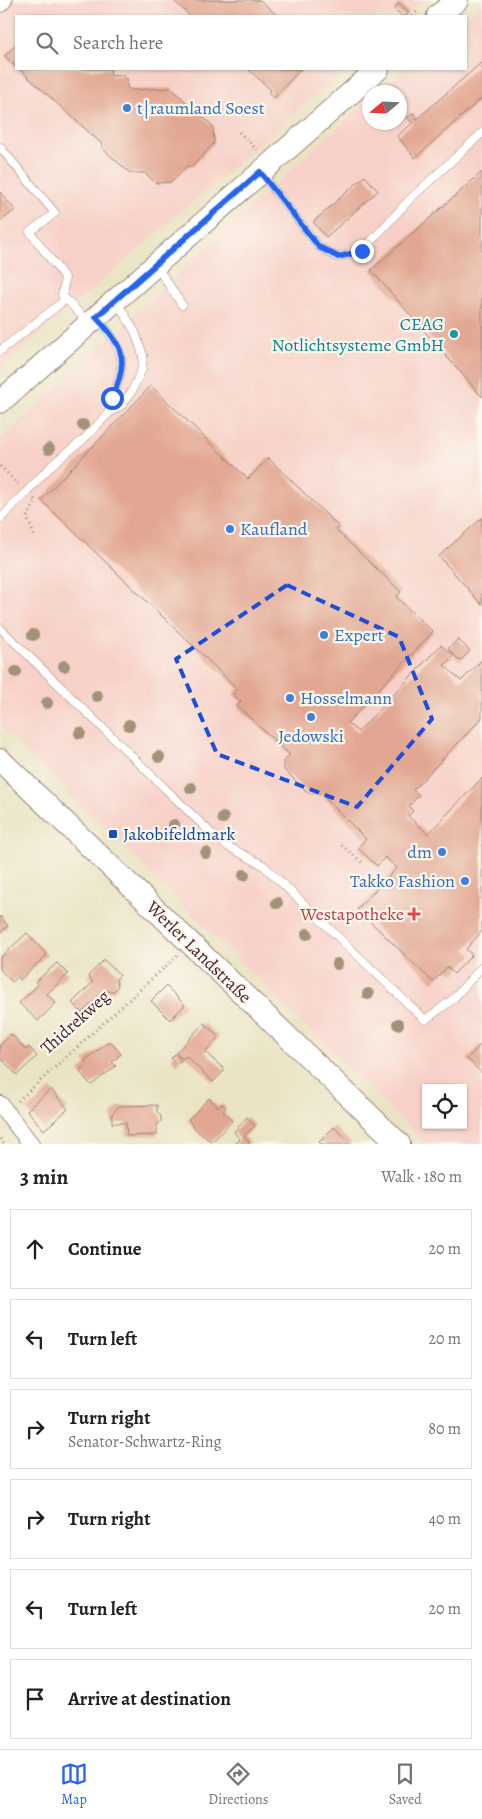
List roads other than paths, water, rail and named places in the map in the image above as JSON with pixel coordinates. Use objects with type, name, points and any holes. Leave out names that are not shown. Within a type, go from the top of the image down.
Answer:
[{"type":"main road","points":[[439,15],[457,0]]},
{"type":"main road","points":[[0,402],[377,70]]},
{"type":"main road","name":"Werler Landstraße","points":[[0,760],[399,1144]]},
{"type":"street","points":[[0,4],[4,0]]},
{"type":"street","points":[[3,1107],[31,1144]]},
{"type":"lane","points":[[265,167],[319,247],[338,257],[362,251],[410,199],[482,133]]},
{"type":"lane","points":[[0,148],[55,213],[30,232],[65,278],[62,295],[115,338],[121,351],[122,367],[108,414]]},
{"type":"lane","points":[[156,264],[182,305]]},
{"type":"lane","points":[[0,351],[66,299]]},
{"type":"lane","points":[[0,520],[54,463],[83,440],[108,414],[122,405],[132,391],[142,369],[142,356],[127,314],[116,300]]},
{"type":"lane","points":[[0,628],[212,834],[229,847],[263,865],[420,1017],[425,1020],[432,1017],[452,1000],[482,967]]},
{"type":"place","name":"t|raumland Soest","points":[[127,108]]},
{"type":"place","name":"CEAG Notlichtsysteme GmbH","points":[[454,334]]},
{"type":"place","name":"Kaufland","points":[[230,529]]},
{"type":"place","name":"Expert","points":[[324,635]]},
{"type":"place","name":"Hosselmann","points":[[290,698]]},
{"type":"place","name":"Jedowski","points":[[311,717]]},
{"type":"place","name":"Jakobifeldmark","points":[[113,834]]},
{"type":"place","name":"dm","points":[[442,852]]},
{"type":"place","name":"Takko Fashion","points":[[465,881]]},
{"type":"place","name":"Westapotheke","points":[[414,914]]}]
